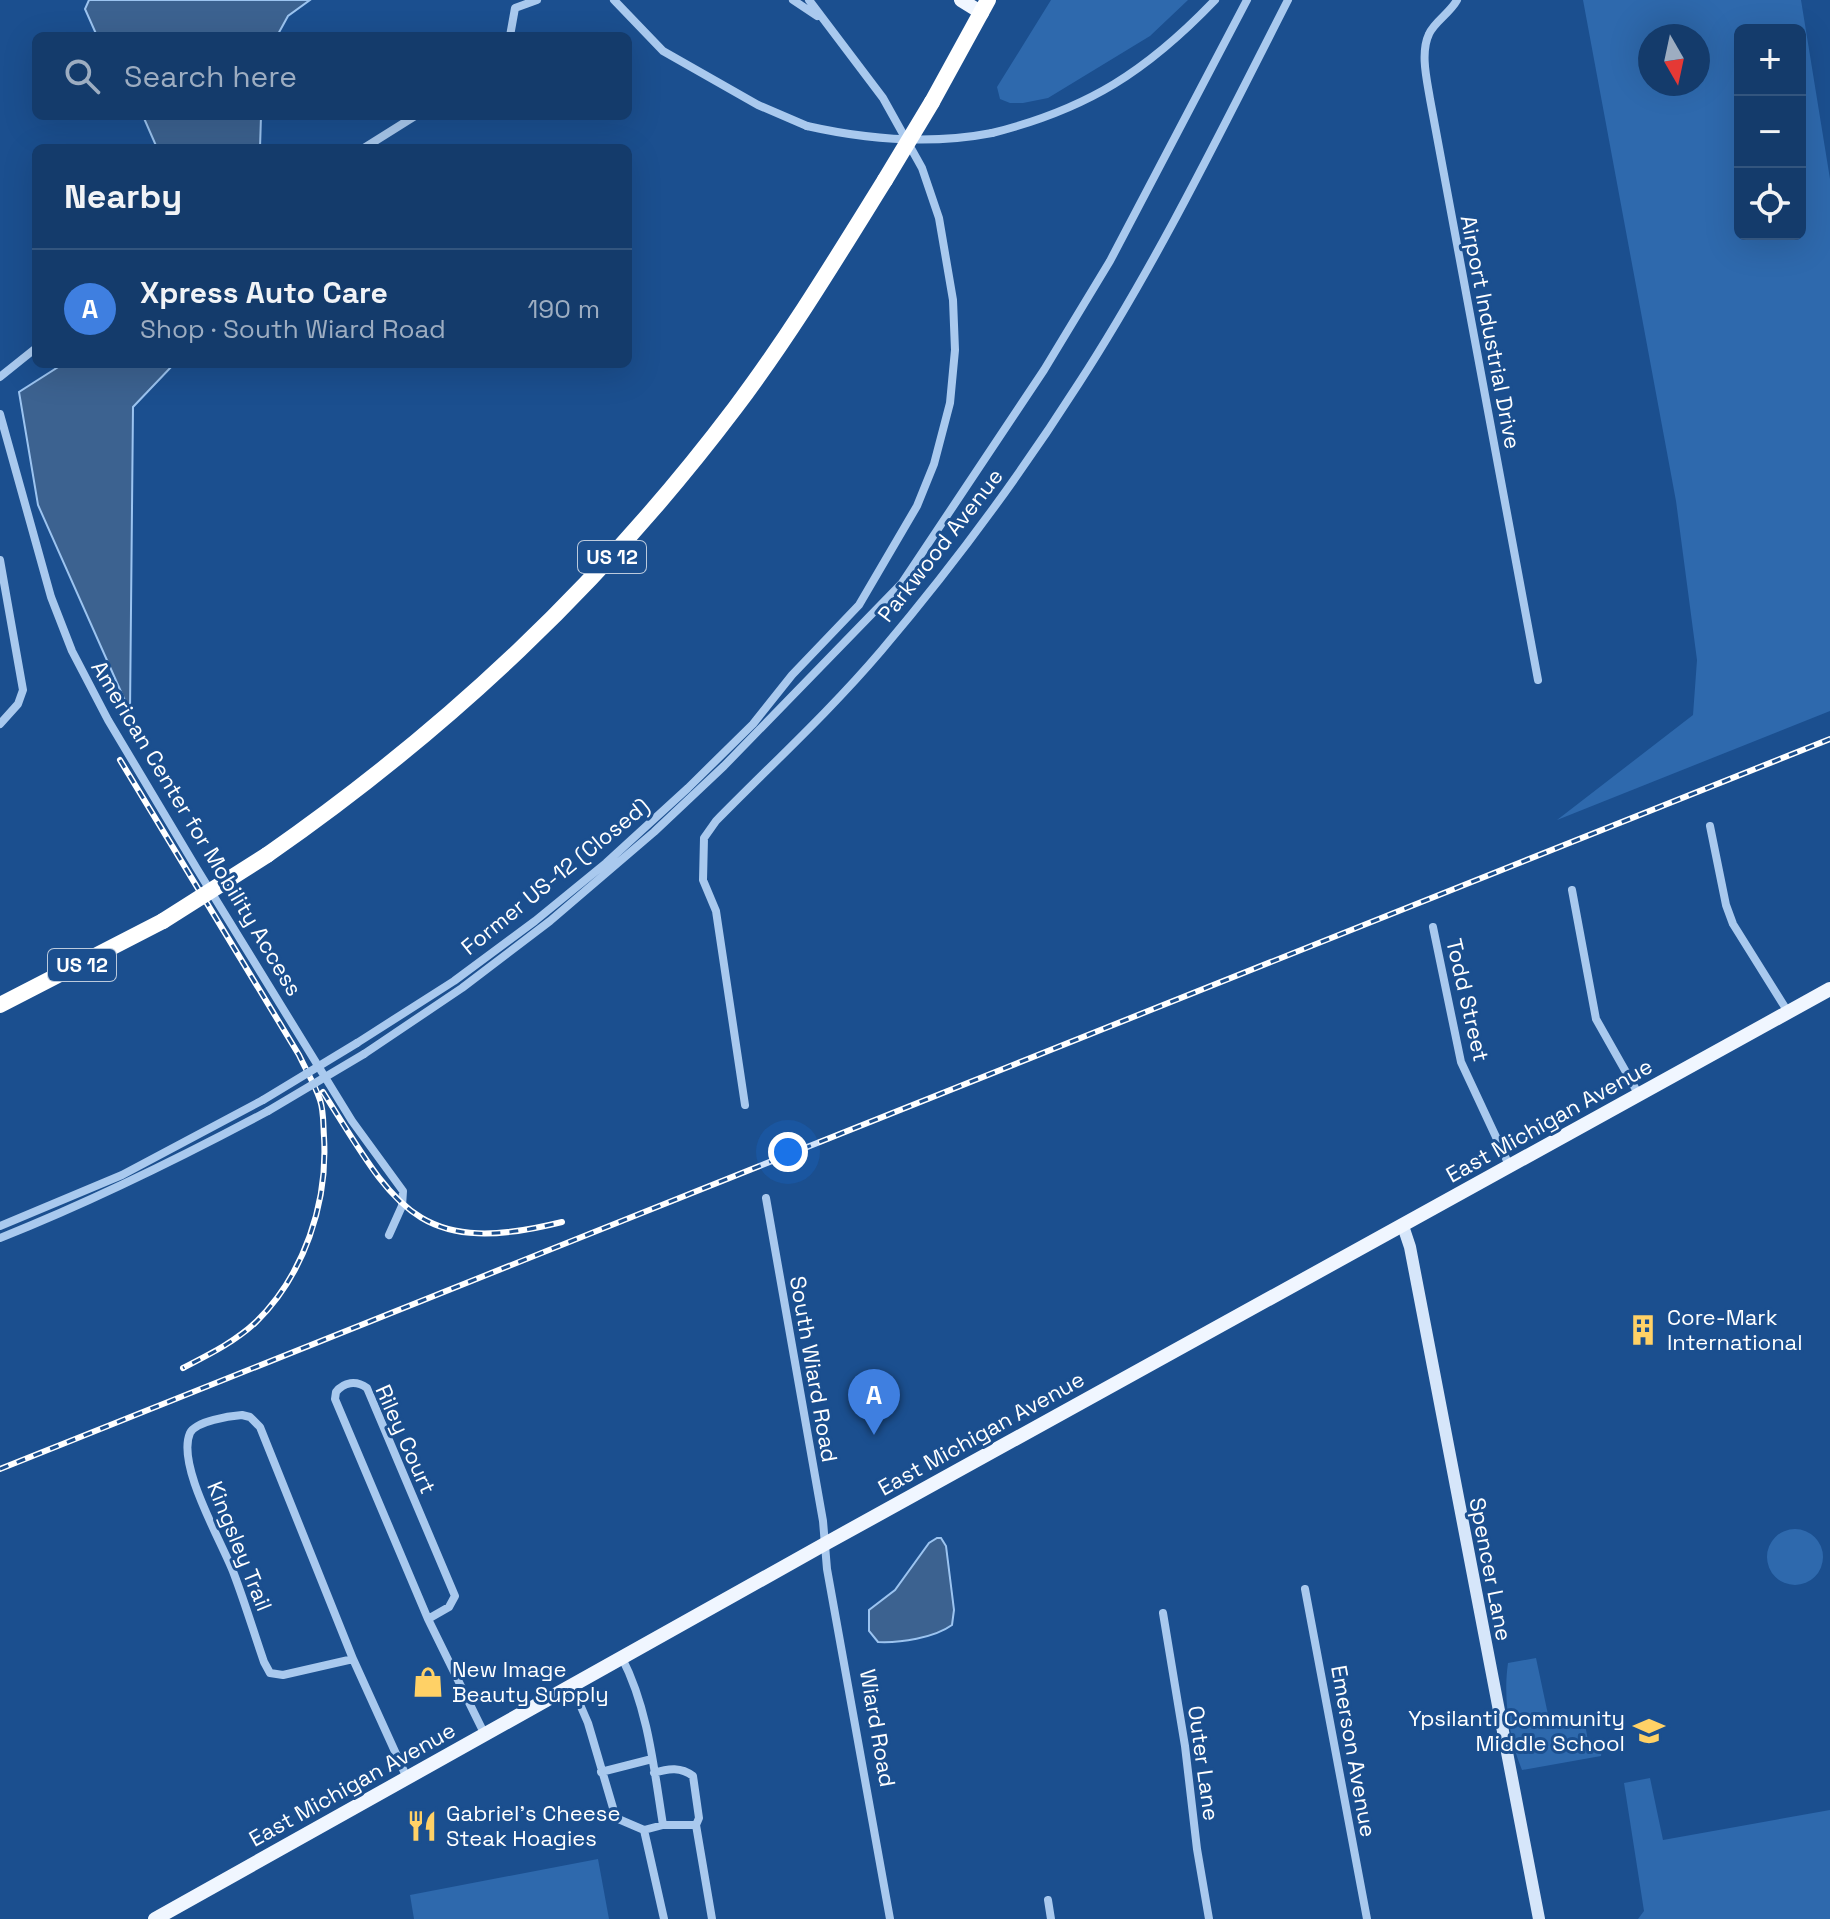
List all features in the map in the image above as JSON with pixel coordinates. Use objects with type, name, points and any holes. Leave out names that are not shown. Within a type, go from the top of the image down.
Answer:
[{"type":"highway","name":"US 12","points":[[0,1005],[163,921],[334,808],[421,740],[494,676],[616,553],[679,480],[799,319],[932,102],[985,6],[995,0]]},
{"type":"main road","points":[[961,0],[985,6]]},
{"type":"main road","name":"East Michigan Avenue","points":[[155,1919],[823,1545],[1830,989]]},
{"type":"street","points":[[511,32],[515,4],[537,0]]},
{"type":"street","points":[[614,0],[663,51],[758,105],[807,126],[890,140],[950,139],[992,133],[1053,115],[1124,80],[1180,36],[1215,0]]},
{"type":"street","points":[[793,0],[825,21]]},
{"type":"street","name":"Former US-12 (Closed)","points":[[0,1226],[122,1175],[263,1100],[454,981],[535,921],[630,842],[759,717],[792,675],[859,605],[917,506],[934,464],[950,403],[955,350],[953,300],[939,218],[922,168],[883,98],[809,0]]},
{"type":"street","points":[[0,1238],[157,1170],[268,1111],[364,1054],[462,988],[550,921],[654,832],[724,766],[902,583],[1044,370],[1110,261],[1247,0]]},
{"type":"street","name":"Parkwood Avenue","points":[[745,1105],[716,911],[703,880],[704,838],[716,821],[879,653],[947,570],[1015,479],[1080,383],[1144,275],[1288,0]]},
{"type":"street","name":"Airport Industrial Drive","points":[[1457,0],[1452,11],[1429,34],[1425,59],[1538,680]]},
{"type":"street","points":[[370,144],[409,120]]},
{"type":"street","points":[[0,377],[32,351]]},
{"type":"street","name":"American Center for Mobility Access","points":[[0,414],[51,597],[72,651],[108,720],[205,882],[352,1121],[403,1191],[402,1206],[389,1235]]},
{"type":"street","points":[[0,560],[23,690],[18,704],[0,724]]},
{"type":"street","points":[[1710,826],[1726,905],[1733,924],[1788,1012]]},
{"type":"street","points":[[1572,890],[1596,1019],[1639,1095]]},
{"type":"street","name":"Todd Street","points":[[1433,927],[1461,1062],[1510,1167]]},
{"type":"street","name":"South Wiard Road","points":[[766,1198],[823,1521],[823,1545]]},
{"type":"street","name":"Spencer Lane","points":[[1403,1226],[1410,1247],[1539,1919]]},
{"type":"street","name":"Riley Court","points":[[428,1619],[449,1607],[455,1596],[367,1388],[361,1384],[345,1384],[336,1392],[335,1399],[428,1619],[485,1735]]},
{"type":"street","name":"Kingsley Trail","points":[[353,1659],[283,1675],[270,1673],[233,1571],[199,1497],[190,1467],[189,1434],[194,1429],[222,1417],[242,1415],[250,1417],[260,1427],[353,1659],[407,1778]]},
{"type":"street","name":"Wiard Road","points":[[823,1545],[890,1919]]},
{"type":"street","name":"Emerson Avenue","points":[[1305,1589],[1367,1919]]},
{"type":"street","name":"Outer Lane","points":[[1163,1613],[1209,1919]]},
{"type":"street","points":[[622,1658],[641,1706],[663,1825]]},
{"type":"street","points":[[572,1686],[588,1723],[616,1818],[644,1830],[663,1825],[696,1825]]},
{"type":"street","points":[[601,1772],[652,1759]]},
{"type":"street","points":[[654,1773],[676,1769],[693,1776],[698,1795],[699,1818],[696,1825],[712,1919]]},
{"type":"street","points":[[644,1830],[664,1919]]},
{"type":"street","points":[[1048,1900],[1051,1919]]},
{"type":"shaded area","points":[[89,0],[310,0],[288,16],[279,32],[95,32],[85,9]]},
{"type":"shaded area","points":[[1051,0],[1188,0],[1150,36],[1048,98],[1023,103],[1000,99],[997,87]]},
{"type":"shaded area","points":[[1583,0],[1801,0],[1805,24],[1734,24],[1734,240],[1806,240],[1806,31],[1830,179],[1830,711],[1557,820],[1693,715],[1697,660],[1676,501]]},
{"type":"shaded area","points":[[145,120],[261,120],[260,144],[155,144]]},
{"type":"shaded area","points":[[57,368],[170,368],[133,407],[130,712],[38,505],[19,392]]},
{"type":"shaded area","points":[[1795,1529],[1815,1537],[1823,1557],[1815,1577],[1795,1585],[1775,1577],[1767,1557],[1775,1537]]},
{"type":"shaded area","points":[[941,1538],[946,1546],[954,1610],[952,1625],[916,1639],[878,1642],[869,1631],[869,1610],[895,1590],[929,1543]]},
{"type":"shaded area","points":[[1536,1658],[1550,1724],[1584,1719],[1589,1746],[1602,1746],[1601,1756],[1522,1770],[1508,1718],[1508,1663]]},
{"type":"shaded area","points":[[1650,1778],[1663,1840],[1830,1810],[1830,1919],[1638,1919],[1644,1911],[1624,1783]]},
{"type":"shaded area","points":[[598,1859],[609,1919],[414,1919],[410,1895]]},
{"type":"railway","points":[[0,1469],[1830,739]]},
{"type":"railway","points":[[120,760],[299,1055],[318,1094],[323,1114],[322,1187],[310,1237],[300,1260],[273,1303],[256,1322],[221,1348],[183,1368]]},
{"type":"railway","points":[[323,1092],[370,1165],[391,1192],[414,1213],[440,1227],[473,1233],[512,1232],[562,1222]]},
{"type":"place","name":"Core-Mark International","points":[[1643,1330]]},
{"type":"place","name":"Xpress Auto Care","points":[[874,1435]]},
{"type":"place","name":"New Image Beauty Supply","points":[[428,1682]]},
{"type":"place","name":"Ypsilanti Community Middle School","points":[[1649,1731]]},
{"type":"place","name":"Gabriel's Cheese Steak Hoagies","points":[[422,1826]]}]
